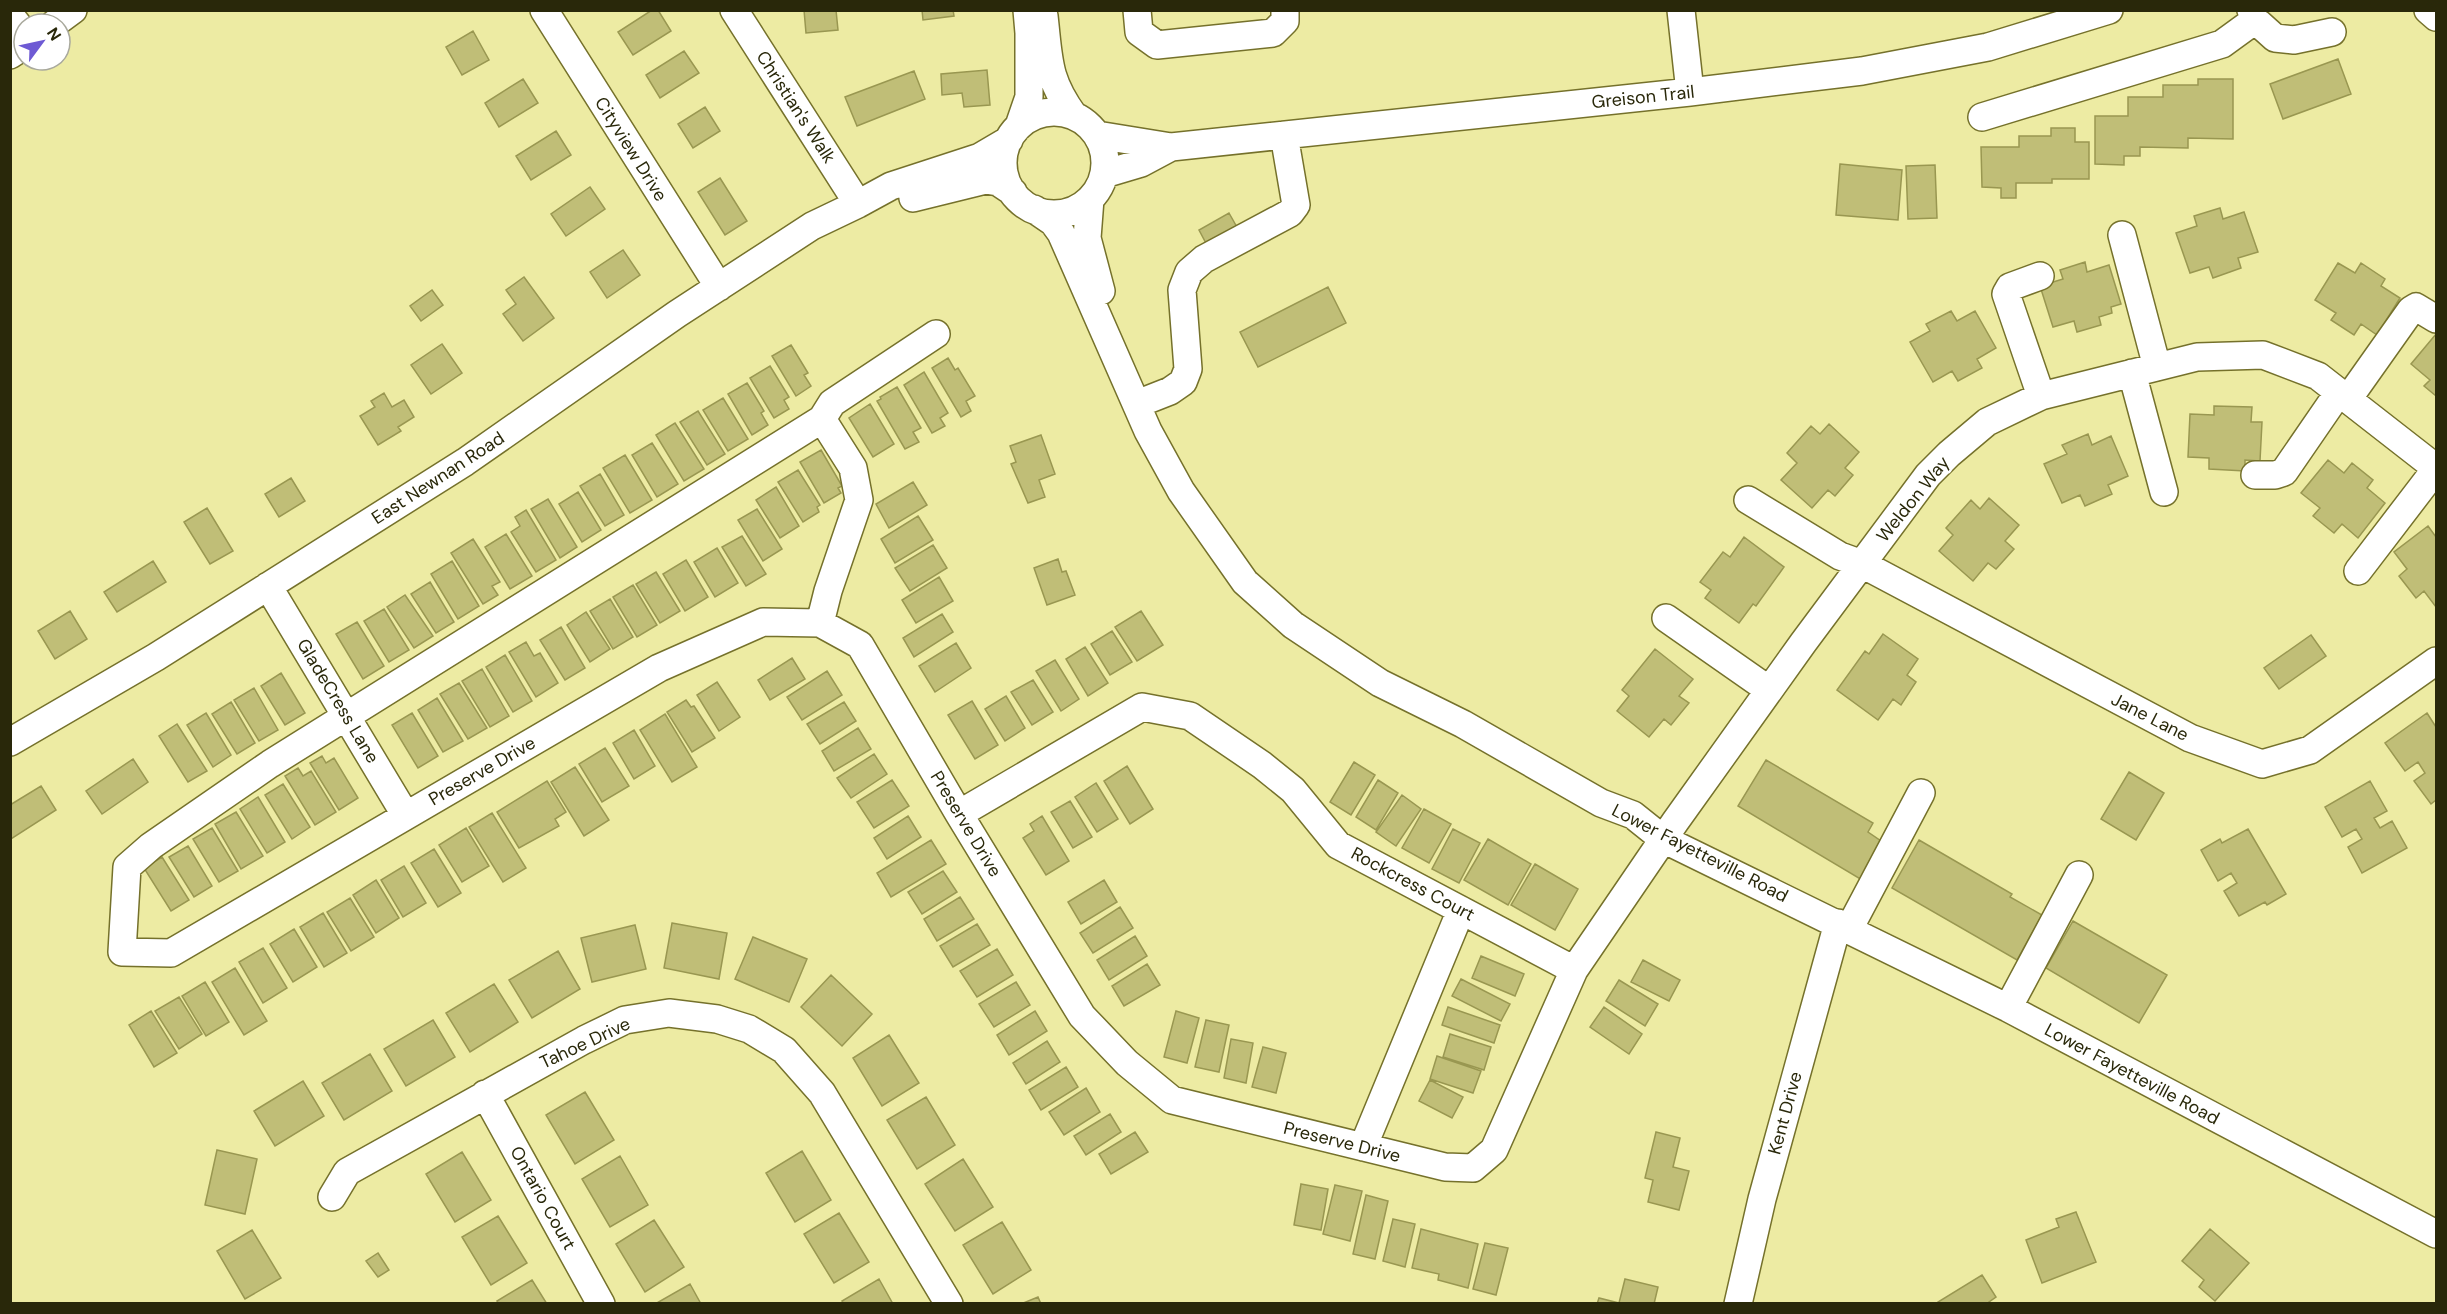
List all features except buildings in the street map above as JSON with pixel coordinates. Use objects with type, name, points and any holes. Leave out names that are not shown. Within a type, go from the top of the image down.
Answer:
[{"type":"street","name":"Cityview Drive","points":[[544,10],[719,287]]},
{"type":"street","name":"Christian's Walk","points":[[734,10],[858,204]]},
{"type":"street","points":[[1014,133],[1036,115],[1055,112],[1074,116],[1091,127],[1097,135],[1104,154],[1104,174],[1090,199],[1064,213],[1044,212],[1026,205],[1008,184],[1004,167],[1014,133],[1029,97],[1027,10]]},
{"type":"street","points":[[1044,10],[1051,75],[1059,95],[1074,116]]},
{"type":"street","points":[[1137,10],[1139,32],[1157,45],[1273,33],[1286,21],[1285,10]]},
{"type":"street","points":[[1681,10],[1690,92]]},
{"type":"street","name":"Greison Trail","points":[[1097,135],[1171,147],[1690,92],[1862,71],[1988,47],[2109,10]]},
{"type":"street","points":[[2428,10],[2436,17]]},
{"type":"street","points":[[1982,117],[2222,44],[2253,15],[2275,38],[2294,39],[2332,32]]},
{"type":"street","name":"East Newnan Road","points":[[10,742],[156,657],[465,462],[676,314],[812,226],[891,186],[980,157],[1014,133]]},
{"type":"street","points":[[1137,404],[1170,391],[1183,382],[1188,369],[1182,290],[1189,272],[1204,259],[1290,213],[1296,205],[1284,135]]},
{"type":"street","name":"Greison Trail","points":[[1104,174],[1141,163],[1171,147]]},
{"type":"street","name":"East Newnan Road","points":[[858,204],[897,202],[986,180],[998,182],[1013,192]]},
{"type":"street","name":"Lower Fayetteville Road","points":[[1090,199],[1087,238],[1113,328],[1116,356]]},
{"type":"street","name":"Lower Fayetteville Road","points":[[1034,209],[1053,222],[1061,233],[1103,332],[1181,491],[1245,582],[1293,625],[1380,683],[1463,723],[1601,803],[1633,815],[1664,839],[2008,1008],[2436,1234]]},
{"type":"street","points":[[2122,235],[2164,492]]},
{"type":"street","points":[[2040,276],[2010,287],[2006,294],[2041,396]]},
{"type":"street","points":[[2255,475],[2275,475],[2284,472],[2410,310],[2416,307],[2436,319]]},
{"type":"street","points":[[348,717],[822,420],[832,403],[936,334]]},
{"type":"street","name":"Weldon Way","points":[[1664,839],[1769,690],[1928,475],[1948,454],[1987,422],[2041,396],[2197,357],[2263,356],[2318,376],[2436,468]]},
{"type":"street","points":[[820,622],[828,591],[859,500],[853,468],[822,420]]},
{"type":"street","points":[[2358,571],[2436,468]]},
{"type":"street","name":"Jane Lane","points":[[1748,500],[1840,556],[1862,564],[2190,738],[2262,764],[2310,750],[2436,661]]},
{"type":"street","name":"GladeCress Lane","points":[[268,586],[406,816]]},
{"type":"street","points":[[1666,618],[1769,690]]},
{"type":"street","name":"Preserve Drive","points":[[348,717],[260,771],[150,846],[127,867],[122,952],[171,953],[659,668],[763,622],[820,622],[861,645],[959,814],[1082,1016],[1127,1063],[1172,1100],[1445,1167],[1473,1168],[1494,1150],[1574,970],[1664,839]]},
{"type":"street","name":"Rockcress Court","points":[[959,814],[1142,707],[1190,716],[1262,765],[1293,790],[1338,845],[1574,970]]},
{"type":"street","name":"Kent Drive","points":[[1738,1304],[1762,1199],[1844,926],[1921,793]]},
{"type":"street","points":[[2008,1008],[2079,875]]},
{"type":"street","points":[[1363,1147],[1461,910]]},
{"type":"street","name":"Tahoe Drive","points":[[332,1197],[347,1172],[485,1094],[625,1020],[669,1013],[717,1019],[749,1029],[784,1050],[822,1093],[949,1304]]},
{"type":"street","name":"Ontario Court","points":[[485,1094],[601,1304]]}]
